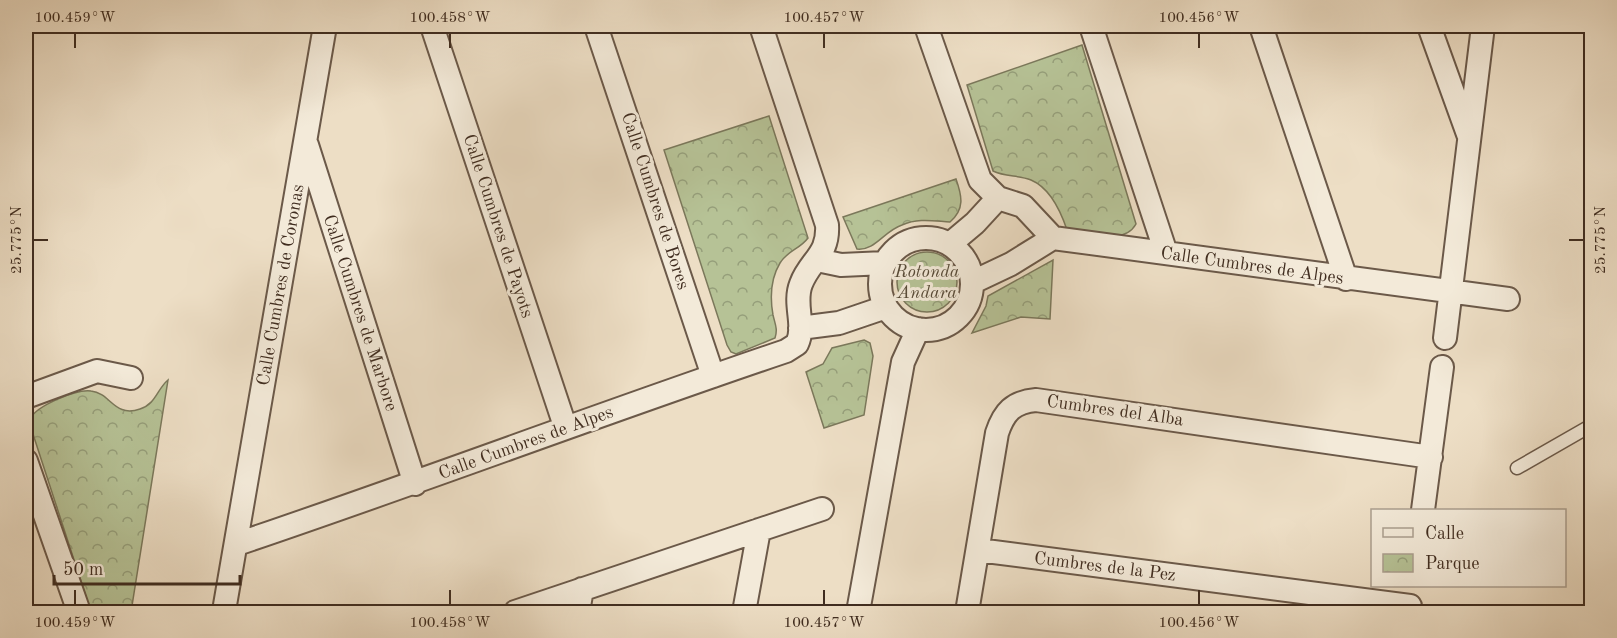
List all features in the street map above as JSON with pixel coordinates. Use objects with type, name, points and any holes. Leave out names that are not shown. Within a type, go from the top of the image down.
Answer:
[{"type":"street","name":"Calle Cumbres de Coronas","points":[[225,605],[325,26]]},
{"type":"street","name":"Calle Cumbres de Payots","points":[[432,26],[565,426]]},
{"type":"street","name":"Calle Cumbres de Bores","points":[[596,26],[713,376]]},
{"type":"street","points":[[761,26],[827,225],[826,246],[806,274],[798,292],[801,328],[839,322],[886,307]]},
{"type":"street","points":[[926,26],[976,173],[984,186],[998,198],[1023,206],[1053,238],[1011,264],[973,282]]},
{"type":"street","points":[[1090,26],[1166,254]]},
{"type":"street","points":[[1260,26],[1346,279]]},
{"type":"street","points":[[1429,26],[1469,138]]},
{"type":"street","points":[[1445,338],[1484,26]]},
{"type":"street","name":"Calle Cumbres de Marbore","points":[[305,141],[415,484]]},
{"type":"street","points":[[950,244],[975,223],[998,198]]},
{"type":"street","points":[[920,238],[935,238],[950,244],[962,254],[973,282],[966,308],[957,318],[939,328],[918,329],[905,325],[886,307],[881,293],[881,278],[885,263],[894,251],[920,238]]},
{"type":"street","name":"Calle Cumbres de Alpes","points":[[1053,238],[1508,299]]},
{"type":"street","points":[[817,260],[841,266],[885,263]]},
{"type":"street","name":"Calle Cumbres de Alpes","points":[[237,544],[415,484],[565,426],[793,348],[799,339],[801,328]]},
{"type":"street","points":[[858,612],[903,362],[918,329]]},
{"type":"street","points":[[1423,509],[1442,367]]},
{"type":"street","points":[[26,397],[97,371],[131,378]]},
{"type":"street","name":"Cumbres del Alba","points":[[967,612],[997,433],[1007,411],[1025,401],[1036,400],[1431,457]]},
{"type":"street","points":[[26,461],[80,612]]},
{"type":"street","points":[[515,612],[822,509]]},
{"type":"street","points":[[744,612],[759,530]]},
{"type":"street","name":"Cumbres de la Pez","points":[[978,550],[1411,601]]},
{"type":"street","points":[[578,612],[582,589]]},
{"type":"lane","points":[[1517,468],[1592,425]]},
{"type":"green space","points":[[1082,45],[1136,224],[1123,235],[1105,236],[1067,230],[1054,201],[1038,184],[1026,178],[993,171],[967,85]]},
{"type":"green space","points":[[769,116],[808,238],[783,259],[775,275],[772,308],[776,329],[775,338],[736,354],[731,352],[727,345],[664,150]]},
{"type":"green space","points":[[956,179],[961,202],[958,212],[950,222],[914,221],[896,228],[869,247],[857,249],[843,217]]},
{"type":"green space","name":"Rotonda Andara","points":[[927,252],[944,257],[952,265],[957,282],[952,299],[944,307],[927,312],[910,307],[902,299],[897,282],[902,265],[910,257]]},
{"type":"green space","points":[[1053,260],[1050,319],[1021,317],[972,333],[986,306],[988,296]]},
{"type":"green space","points":[[864,340],[870,343],[873,356],[864,415],[824,428],[806,372],[823,364],[832,348]]},
{"type":"green space","points":[[168,380],[131,612],[91,612],[30,419],[48,404],[84,391],[98,393],[124,410],[140,409],[150,404]]}]
